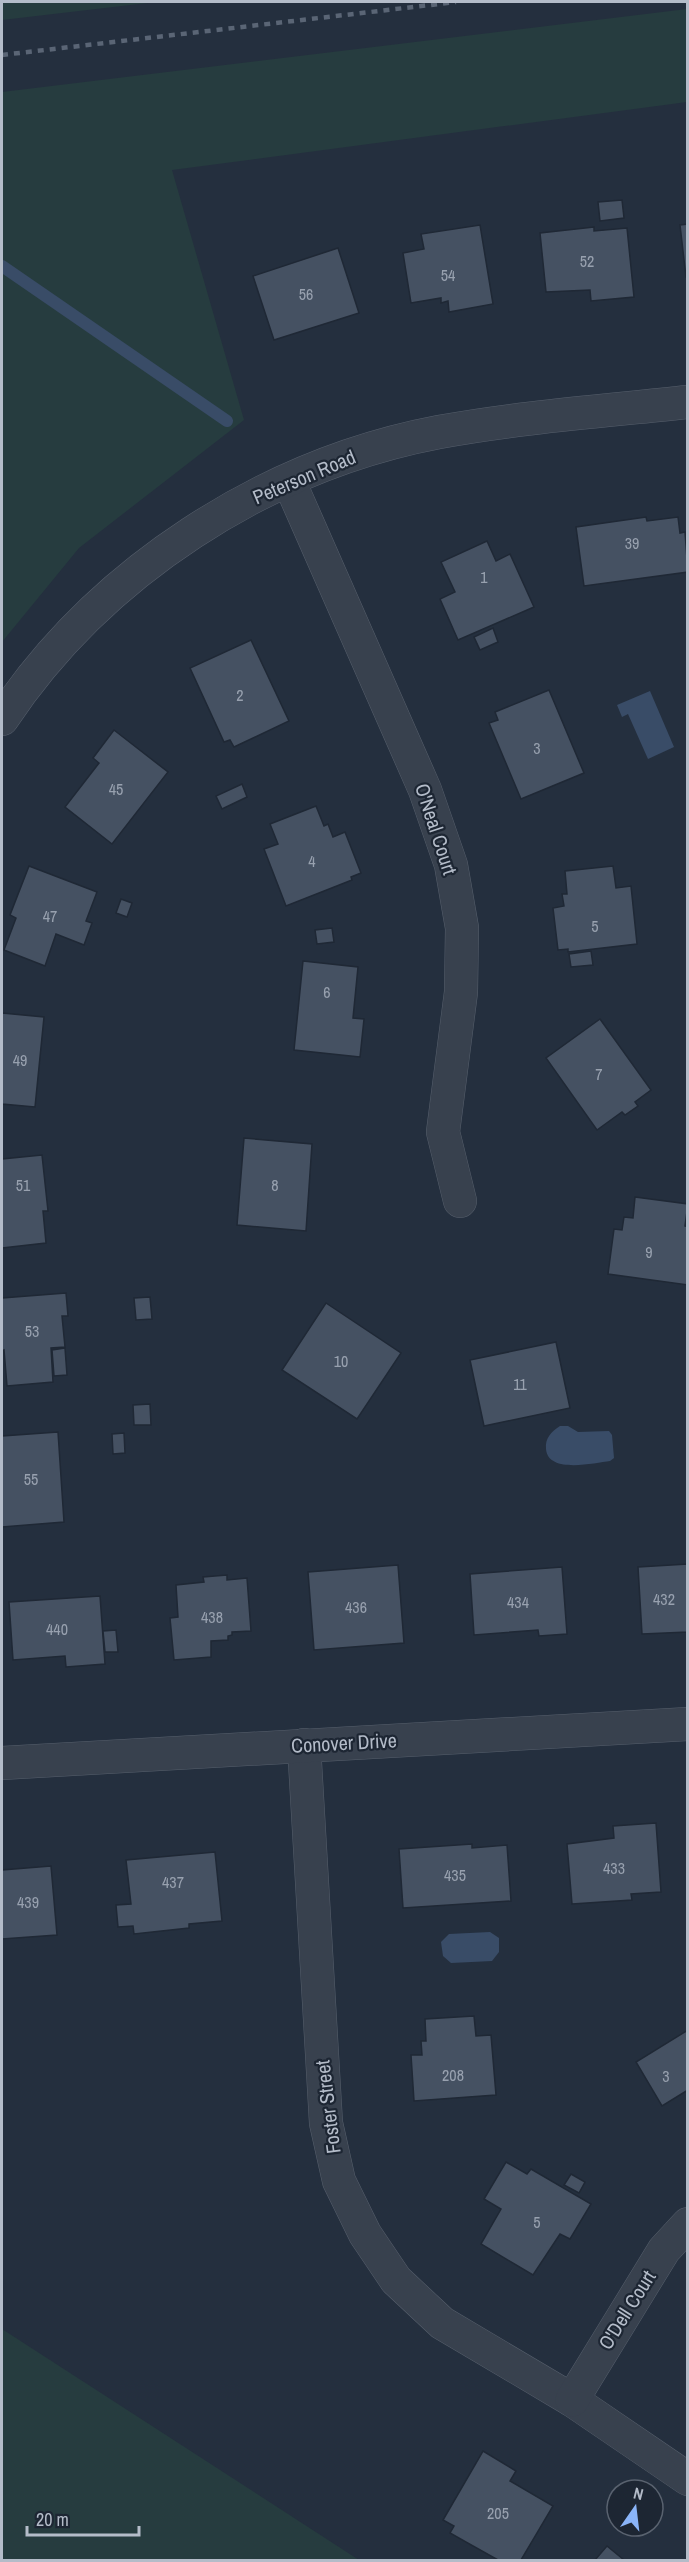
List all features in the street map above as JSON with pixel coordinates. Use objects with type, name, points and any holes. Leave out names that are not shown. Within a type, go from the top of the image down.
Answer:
[{"type":"street","name":"Peterson Road","points":[[2,719],[15,698],[60,644],[110,595],[165,551],[241,503],[351,456],[438,433],[687,402]]},
{"type":"street","name":"O'Neal Court","points":[[289,481],[425,790],[451,865],[462,928],[461,992],[443,1132],[460,1201]]},
{"type":"street","name":"Conover Drive","points":[[2,1763],[687,1724]]},
{"type":"street","name":"Foster Street","points":[[304,1746],[326,2123],[339,2181],[365,2234],[396,2280],[442,2323],[572,2400],[687,2479]]},
{"type":"street","name":"O'Dell Court","points":[[572,2400],[664,2250],[687,2224]]},
{"type":"green space","points":[[2,2],[156,2],[2,20]]},
{"type":"green space","points":[[687,9],[687,102],[172,170],[244,420],[79,548],[2,642],[2,92]]},
{"type":"green space","points":[[2,2329],[359,2560],[2,2560]]},
{"type":"water","points":[[650,691],[674,747],[648,759],[628,714],[622,717],[617,705]]},
{"type":"water","points":[[560,1426],[568,1426],[578,1432],[609,1431],[612,1435],[614,1458],[610,1461],[583,1465],[555,1462],[549,1457],[546,1442]]},
{"type":"water","points":[[490,1932],[499,1938],[499,1952],[492,1961],[451,1963],[443,1956],[441,1942],[449,1934]]},
{"type":"building","points":[[622,200],[624,218],[600,221],[598,202]]},
{"type":"building","points":[[688,224],[688,277],[686,277],[680,225]]},
{"type":"building","points":[[480,225],[493,304],[449,312],[448,301],[441,303],[441,298],[411,303],[403,253],[424,249],[421,234]]},
{"type":"building","points":[[594,227],[594,231],[627,228],[634,297],[591,301],[590,290],[546,292],[540,233]]},
{"type":"building","points":[[338,248],[359,313],[274,340],[253,276]]},
{"type":"building","points":[[646,517],[647,521],[678,517],[680,533],[685,532],[688,572],[584,586],[576,527]]},
{"type":"building","points":[[487,541],[496,561],[510,554],[534,607],[458,640],[440,599],[455,592],[441,562]]},
{"type":"building","points":[[493,628],[498,642],[480,650],[474,637]]},
{"type":"building","points":[[251,640],[289,721],[234,747],[230,740],[224,742],[190,668]]},
{"type":"building","points":[[549,690],[584,773],[521,799],[489,723],[498,720],[495,712]]},
{"type":"building","points":[[114,730],[168,772],[112,844],[65,807],[99,763],[93,758]]},
{"type":"building","points":[[242,784],[247,797],[222,809],[216,796]]},
{"type":"building","points":[[316,806],[324,826],[328,824],[333,837],[345,832],[361,873],[351,877],[352,880],[286,906],[264,849],[278,844],[270,824]]},
{"type":"building","points":[[29,866],[97,892],[86,921],[92,923],[84,945],[56,934],[45,966],[4,950],[16,918],[10,915]]},
{"type":"building","points":[[613,866],[616,888],[631,886],[637,944],[568,952],[568,949],[558,950],[553,908],[564,906],[562,894],[567,894],[565,871]]},
{"type":"building","points":[[121,899],[132,903],[127,917],[116,913]]},
{"type":"building","points":[[332,928],[334,942],[317,944],[315,930]]},
{"type":"building","points":[[591,951],[593,965],[571,967],[569,954]]},
{"type":"building","points":[[303,961],[358,967],[353,1018],[364,1019],[360,1057],[294,1050]]},
{"type":"building","points":[[2,1013],[44,1017],[35,1107],[2,1104]]},
{"type":"building","points":[[600,1019],[651,1090],[635,1102],[638,1106],[625,1115],[622,1112],[597,1130],[546,1058]]},
{"type":"building","points":[[244,1138],[312,1144],[306,1231],[237,1225]]},
{"type":"building","points":[[42,1155],[48,1211],[43,1211],[46,1243],[2,1248],[2,1159]]},
{"type":"building","points":[[635,1197],[688,1204],[685,1226],[688,1227],[688,1285],[608,1274],[614,1229],[622,1230],[624,1217],[633,1218]]},
{"type":"building","points":[[66,1293],[68,1316],[62,1316],[65,1347],[51,1348],[53,1382],[7,1386],[4,1350],[2,1351],[2,1298]]},
{"type":"building","points":[[150,1297],[152,1319],[136,1320],[134,1298]]},
{"type":"building","points":[[326,1303],[401,1353],[357,1419],[282,1370]]},
{"type":"building","points":[[556,1342],[570,1408],[484,1426],[470,1360]]},
{"type":"building","points":[[65,1348],[67,1375],[54,1376],[52,1350]]},
{"type":"building","points":[[150,1404],[151,1425],[134,1425],[133,1405]]},
{"type":"building","points":[[58,1432],[64,1522],[2,1527],[2,1436]]},
{"type":"building","points":[[124,1433],[125,1453],[113,1454],[112,1434]]},
{"type":"building","points":[[688,1564],[688,1632],[642,1634],[638,1567]]},
{"type":"building","points":[[398,1565],[404,1643],[314,1650],[308,1572]]},
{"type":"building","points":[[562,1567],[567,1634],[539,1636],[538,1630],[474,1635],[470,1574]]},
{"type":"building","points":[[227,1575],[227,1580],[247,1578],[251,1631],[232,1632],[228,1640],[211,1641],[211,1657],[174,1660],[170,1618],[178,1617],[176,1585],[204,1582],[203,1577]]},
{"type":"building","points":[[100,1596],[105,1664],[66,1667],[65,1656],[13,1660],[9,1602]]},
{"type":"building","points":[[116,1630],[118,1652],[105,1652],[103,1631]]},
{"type":"building","points":[[656,1823],[661,1892],[631,1894],[632,1900],[572,1904],[567,1844],[614,1838],[613,1826]]},
{"type":"building","points":[[472,1844],[472,1848],[507,1845],[511,1901],[403,1908],[399,1849]]},
{"type":"building","points":[[215,1852],[222,1921],[189,1924],[189,1928],[134,1934],[133,1926],[118,1927],[116,1905],[131,1904],[126,1860]]},
{"type":"building","points":[[51,1866],[57,1935],[2,1939],[2,1870]]},
{"type":"building","points":[[474,2016],[476,2036],[491,2035],[496,2095],[414,2101],[411,2055],[422,2055],[421,2041],[426,2041],[425,2019]]},
{"type":"building","points":[[688,2030],[688,2090],[662,2106],[636,2062]]},
{"type":"building","points":[[506,2162],[527,2174],[531,2169],[591,2204],[570,2239],[560,2234],[533,2275],[481,2244],[501,2209],[484,2199]]},
{"type":"building","points":[[571,2174],[585,2182],[579,2193],[564,2185]]},
{"type":"building","points":[[483,2451],[516,2471],[510,2481],[553,2506],[521,2560],[498,2560],[450,2533],[454,2526],[443,2520]]},
{"type":"building","points":[[607,2546],[624,2560],[595,2560]]},
{"type":"waterway","points":[[2,266],[227,421]]},
{"type":"railway","points":[[2,55],[456,2]]}]
